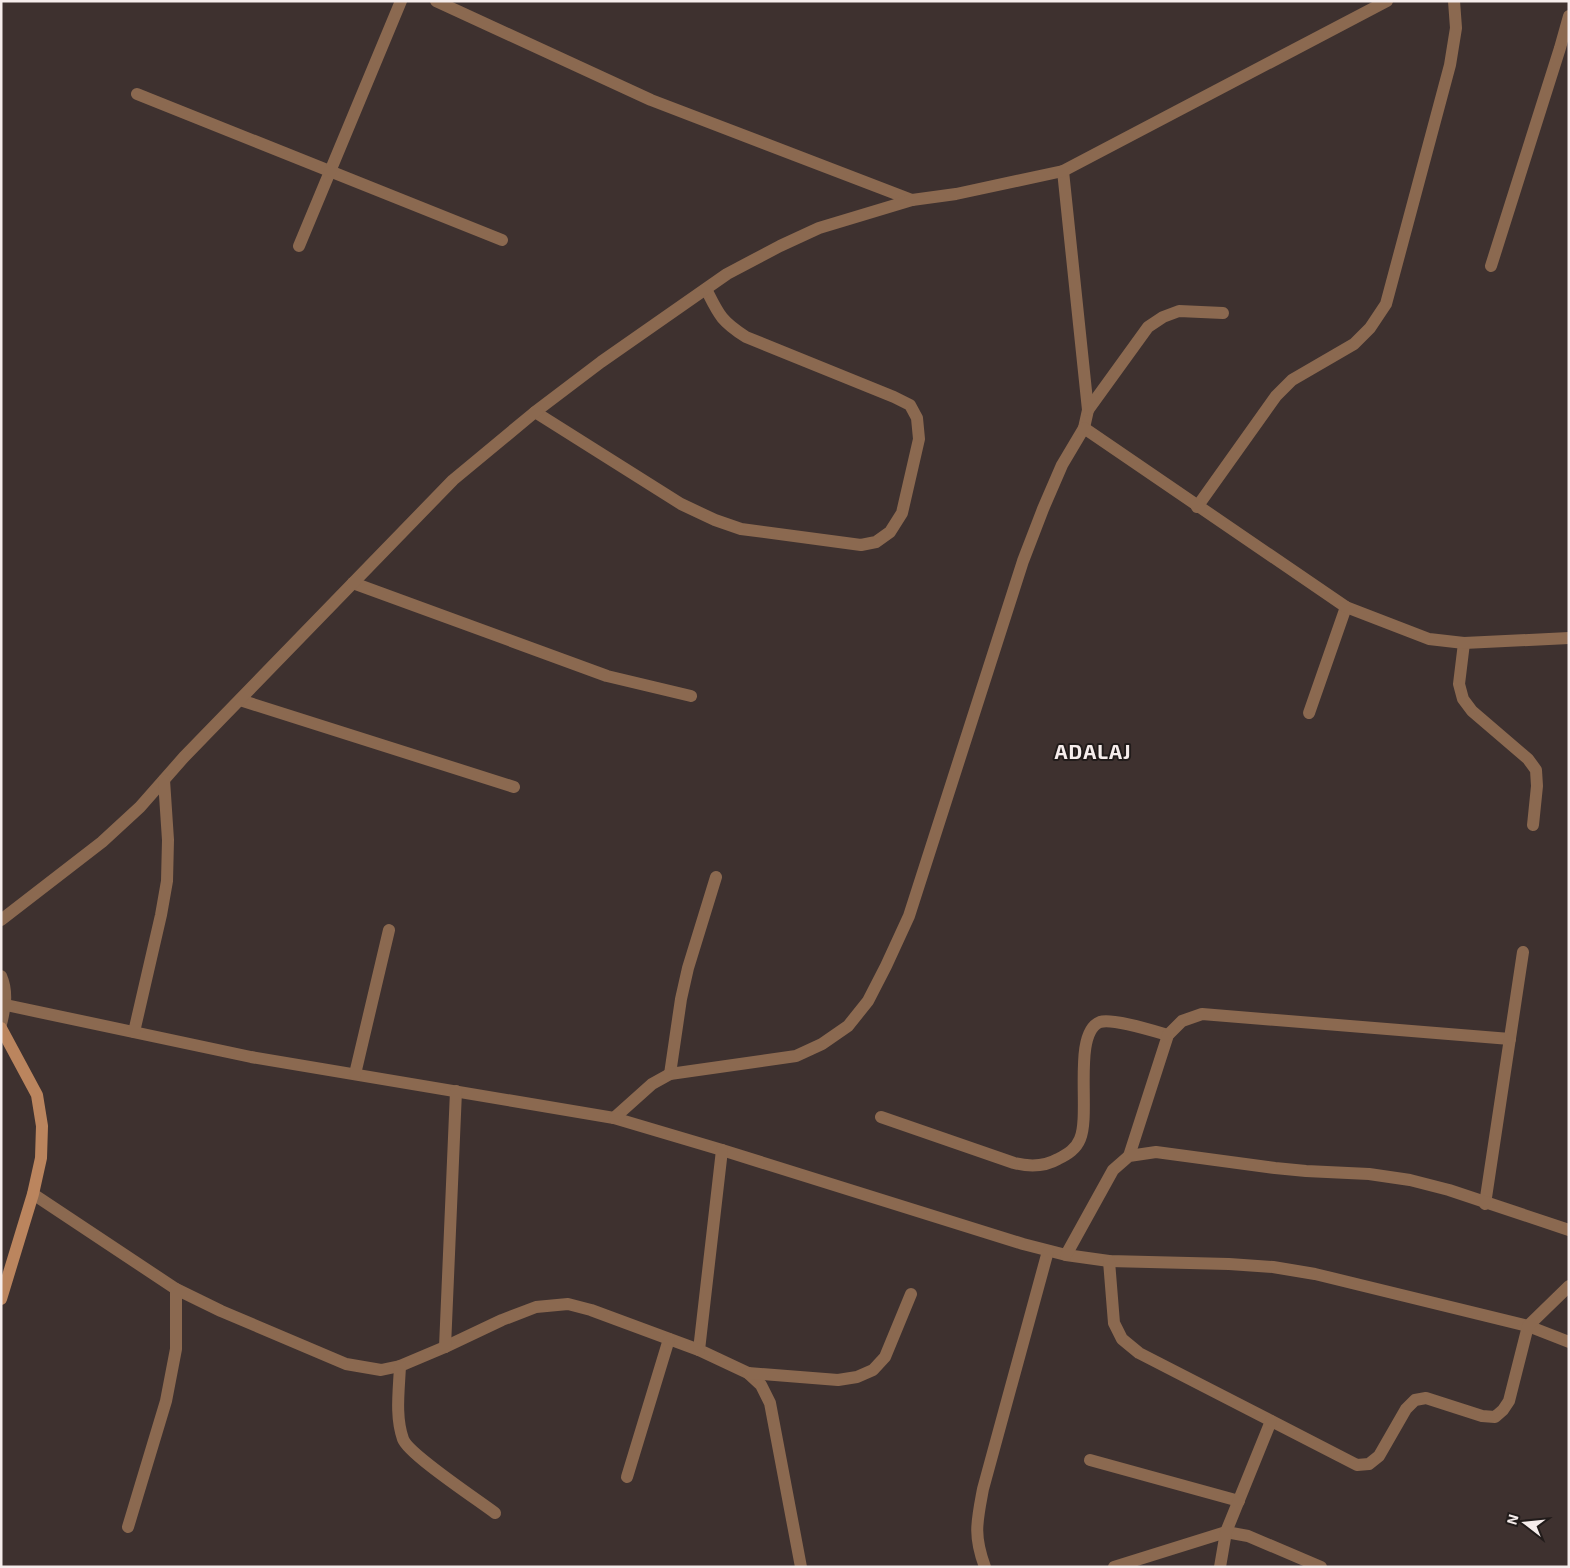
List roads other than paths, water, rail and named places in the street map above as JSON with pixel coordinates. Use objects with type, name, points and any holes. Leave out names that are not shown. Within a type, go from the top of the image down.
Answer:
[{"type":"street","points":[[299,246],[401,1]]},
{"type":"street","points":[[436,1],[651,100],[912,200]]},
{"type":"street","points":[[1,920],[102,842],[140,806],[453,480],[535,412],[601,362],[727,274],[819,228],[912,200],[956,194],[1063,171],[1387,1]]},
{"type":"street","points":[[1197,507],[1276,396],[1292,380],[1354,344],[1370,328],[1386,304],[1450,65],[1456,28],[1454,1]]},
{"type":"street","points":[[1491,266],[1569,16]]},
{"type":"street","points":[[137,94],[502,240]]},
{"type":"street","points":[[614,1118],[652,1084],[670,1074],[796,1056],[822,1044],[848,1026],[868,1001],[886,966],[909,916],[1023,561],[1042,509],[1062,465],[1084,428],[1088,410],[1063,171]]},
{"type":"street","points":[[535,412],[681,504],[715,520],[741,529],[861,545],[876,542],[890,532],[902,513],[919,439],[917,418],[910,406],[894,397],[746,337],[731,327],[720,316],[706,289]]},
{"type":"street","points":[[1088,410],[1148,327],[1163,317],[1178,311],[1223,313]]},
{"type":"street","points":[[1084,428],[1346,607],[1429,639],[1464,643],[1569,638]]},
{"type":"street","points":[[353,583],[607,676],[691,696]]},
{"type":"street","points":[[1309,713],[1346,607]]},
{"type":"street","points":[[1464,643],[1459,684],[1463,698],[1472,711],[1528,759],[1536,770],[1537,786],[1533,825]]},
{"type":"street","points":[[240,700],[514,787]]},
{"type":"street","points":[[134,1032],[167,881],[168,840],[164,780]]},
{"type":"street","points":[[670,1074],[681,999],[688,968],[716,877]]},
{"type":"street","points":[[354,1074],[389,930]]},
{"type":"street","points":[[1485,1204],[1523,952]]},
{"type":"street","points":[[1,976],[4,982],[6,1005],[1,1024]]},
{"type":"street","points":[[6,1005],[251,1057],[614,1118],[1013,1242],[1066,1255],[1109,1261],[1273,1267],[1315,1274],[1528,1326],[1569,1342]]},
{"type":"street","points":[[1066,1255],[1113,1170],[1129,1156],[1168,1035],[1182,1021],[1202,1014],[1510,1039]]},
{"type":"street","points":[[882,1117],[1014,1163],[1030,1167],[1051,1163],[1072,1152],[1080,1140],[1084,1126],[1085,1047],[1090,1030],[1100,1022],[1112,1021],[1168,1035]]},
{"type":"street","points":[[1,1028],[37,1096],[42,1126],[41,1158],[33,1194],[1,1299]]},
{"type":"street","points":[[445,1347],[456,1091]]},
{"type":"street","points":[[700,1350],[722,1150]]},
{"type":"street","points":[[1129,1156],[1156,1152],[1306,1172],[1369,1174],[1410,1180],[1449,1190],[1485,1204],[1569,1230]]},
{"type":"street","points":[[33,1194],[176,1289],[221,1311],[346,1364],[382,1370],[400,1366],[502,1320],[536,1307],[568,1304],[591,1310],[700,1350],[748,1373],[761,1385],[770,1403],[801,1567]]},
{"type":"street","points":[[985,1567],[978,1548],[976,1522],[1048,1251]]},
{"type":"street","points":[[1109,1261],[1114,1323],[1122,1339],[1139,1353],[1357,1464],[1368,1464],[1379,1456],[1406,1409],[1415,1400],[1426,1398],[1482,1416],[1495,1417],[1509,1401],[1528,1326],[1569,1286]]},
{"type":"street","points":[[128,1528],[166,1401],[176,1349],[176,1289]]},
{"type":"street","points":[[748,1373],[838,1380],[857,1378],[873,1370],[884,1357],[911,1294]]},
{"type":"street","points":[[627,1477],[669,1339]]},
{"type":"street","points":[[400,1366],[398,1423],[403,1442],[415,1454],[496,1513]]},
{"type":"street","points":[[1220,1567],[1226,1532],[1271,1421]]},
{"type":"street","points":[[1090,1460],[1239,1501]]},
{"type":"street","points":[[1114,1567],[1226,1532],[1248,1536],[1321,1567]]},
{"type":"district","name":"ADALAJ","points":[[1093,751]]}]
